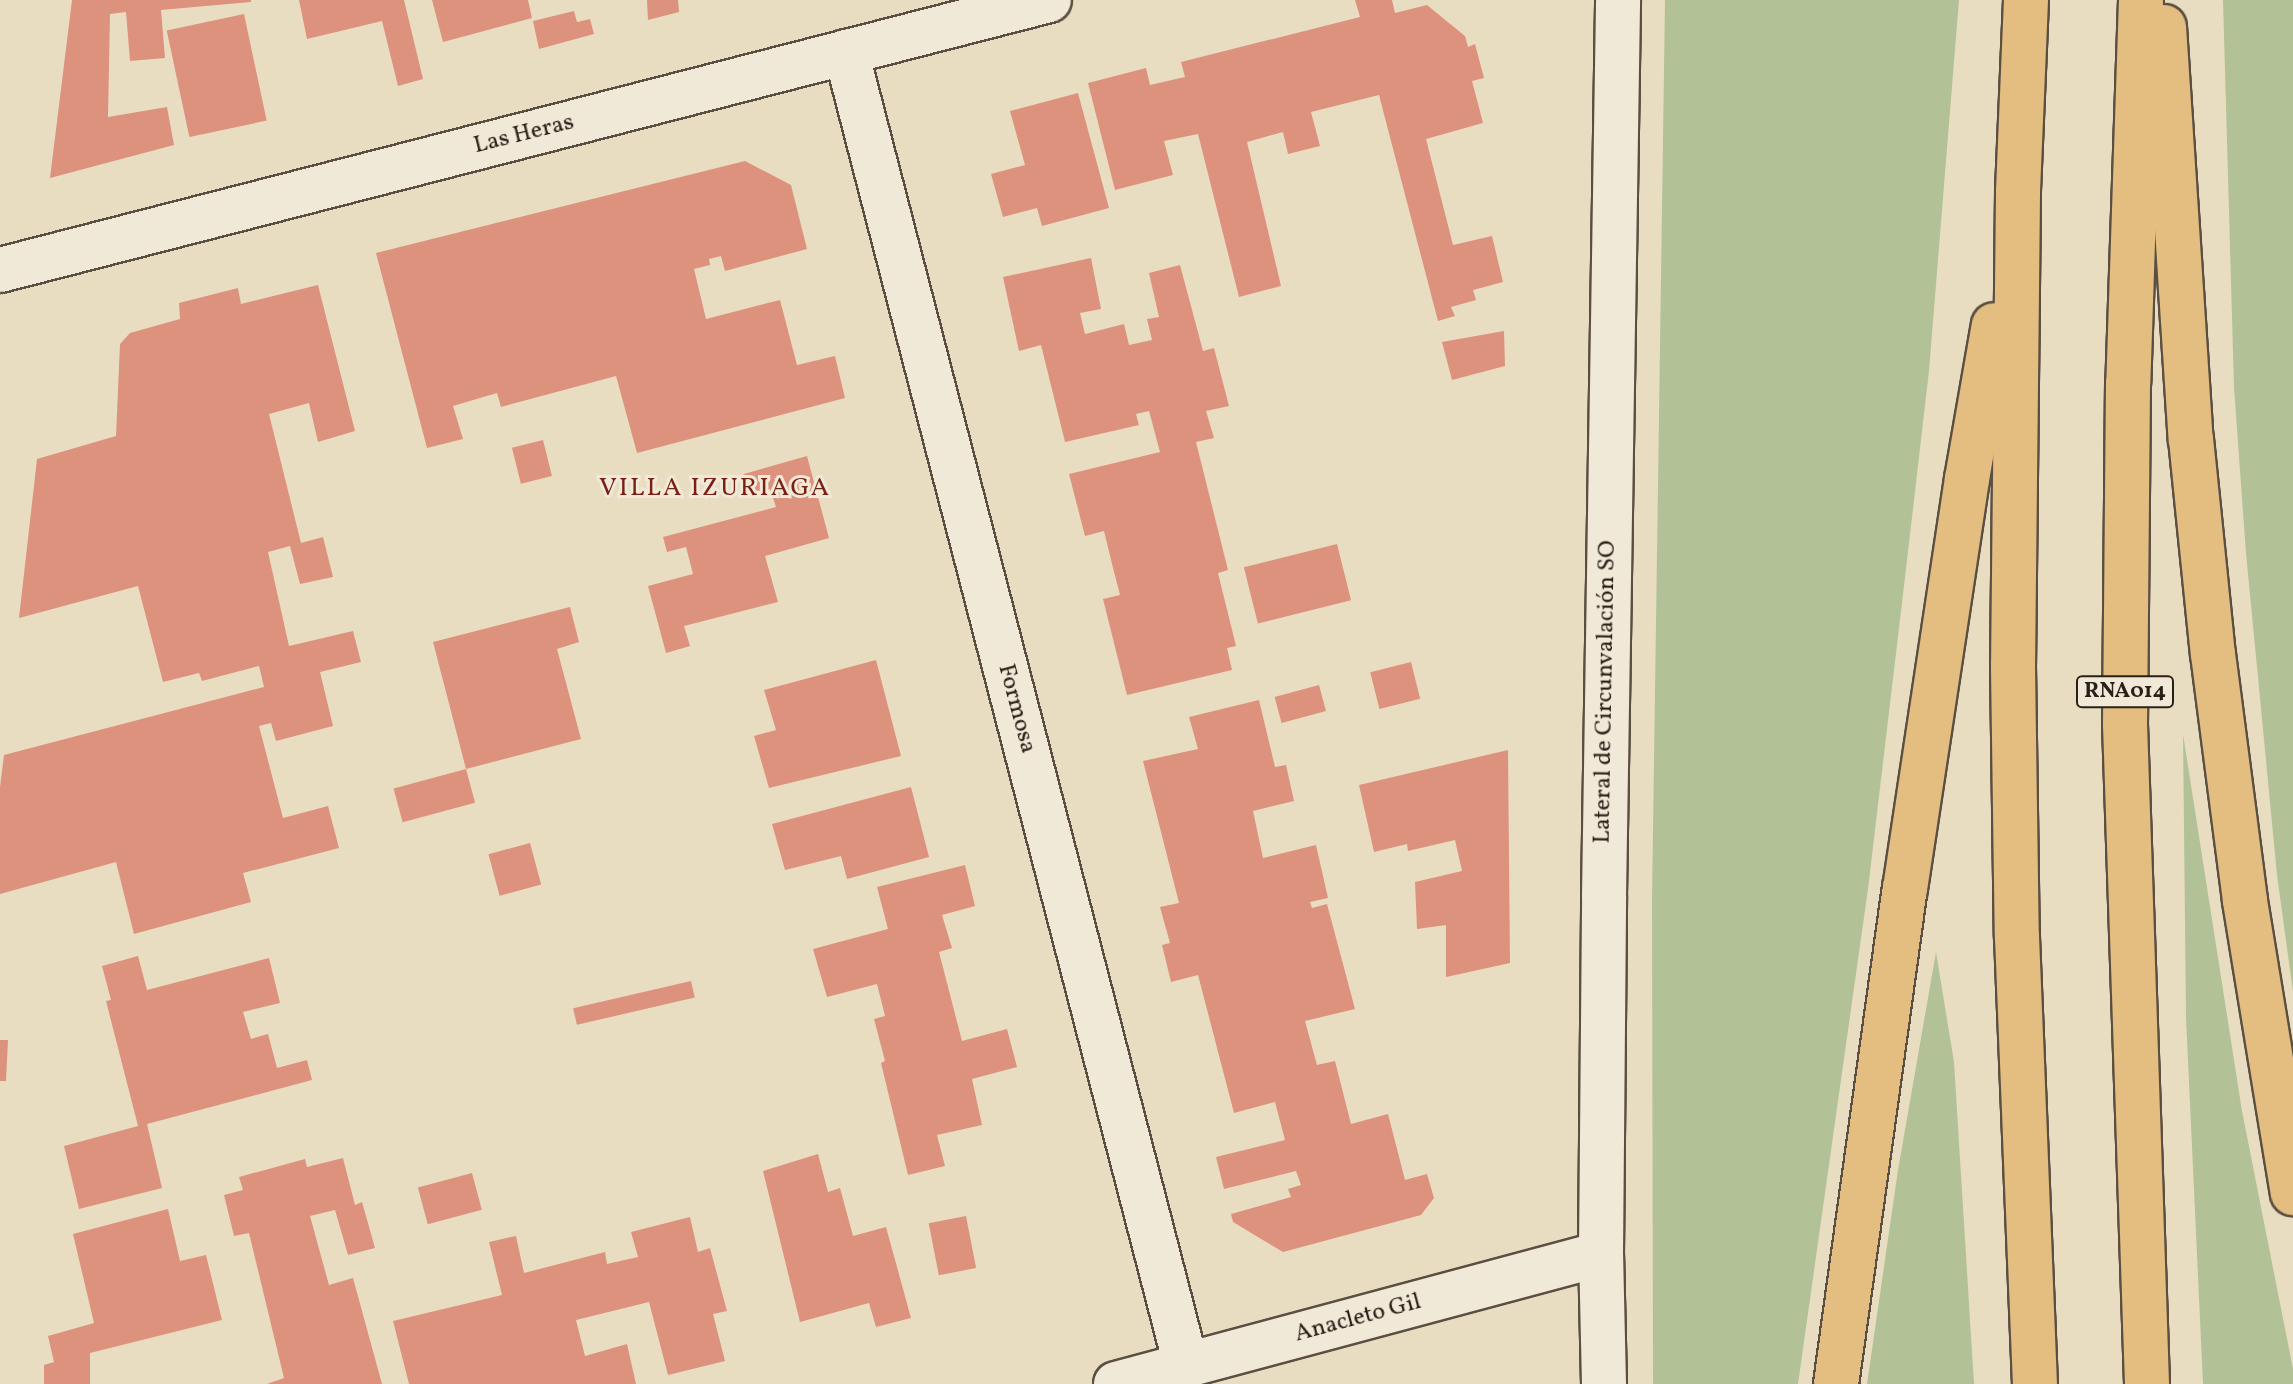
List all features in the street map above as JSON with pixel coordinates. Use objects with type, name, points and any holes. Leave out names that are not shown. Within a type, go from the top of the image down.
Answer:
[{"type":"highway","points":[[2026,0],[2018,193],[2013,666],[2017,937],[2035,1384]]},
{"type":"highway","name":"RNA014","points":[[2141,0],[2128,383],[2125,724],[2147,1384]]},
{"type":"highway","points":[[2162,0],[2191,439],[2213,654],[2245,901],[2293,1193]]},
{"type":"highway","points":[[1836,1384],[1967,479],[2018,193]]},
{"type":"street","name":"Las Heras","points":[[0,270],[846,52],[990,8],[1049,0]]},
{"type":"street","name":"Lateral de Circunvalación SO","points":[[1604,1384],[1601,1254],[1618,0]]},
{"type":"street","name":"Formosa","points":[[846,52],[1186,1365]]},
{"type":"street","name":"Anacleto Gil","points":[[1116,1384],[1601,1254]]},
{"type":"green space","points":[[1665,0],[1959,0],[1929,371],[1906,569],[1868,889],[1798,1384],[1653,1384],[1652,900]]},
{"type":"green space","points":[[2223,0],[2293,0],[2293,992],[2277,875],[2246,553],[2234,388]]},
{"type":"green space","points":[[2183,734],[2242,1111],[2293,1369],[2293,1384],[2203,1384],[2186,1018]]},
{"type":"green space","points":[[1936,952],[1954,1062],[1974,1384],[1867,1384],[1898,1170]]},
{"type":"building","points":[[72,0],[251,2],[161,10],[165,58],[130,61],[126,12],[110,14],[108,117],[167,107],[174,145],[50,178]]},
{"type":"building","points":[[299,0],[404,0],[423,79],[398,86],[382,21],[307,39]]},
{"type":"building","points":[[432,0],[528,0],[532,18],[443,42]]},
{"type":"building","points":[[647,0],[678,0],[679,12],[648,20]]},
{"type":"building","points":[[1355,0],[1392,0],[1395,13],[1427,5],[1465,36],[1468,47],[1475,44],[1484,78],[1472,81],[1483,123],[1426,139],[1453,245],[1492,236],[1503,282],[1473,290],[1476,300],[1451,307],[1455,316],[1438,321],[1379,95],[1311,112],[1320,146],[1288,154],[1283,132],[1247,142],[1281,286],[1239,297],[1198,134],[1164,141],[1173,175],[1115,190],[1088,83],[1146,68],[1150,85],[1185,77],[1181,62],[1360,17]]},
{"type":"building","points":[[574,11],[577,22],[590,19],[594,34],[539,49],[533,21]]},
{"type":"building","points":[[244,14],[267,121],[189,137],[167,30]]},
{"type":"building","points":[[1078,93],[1109,208],[1042,226],[1037,208],[1003,217],[991,174],[1025,165],[1010,111]]},
{"type":"building","points":[[745,161],[791,185],[807,249],[725,271],[721,256],[709,259],[710,265],[694,269],[706,319],[780,300],[797,365],[835,356],[845,398],[637,453],[616,376],[501,407],[497,393],[453,406],[463,439],[427,448],[376,253]]},
{"type":"building","points":[[1091,258],[1101,309],[1080,313],[1085,334],[1124,324],[1129,345],[1152,340],[1147,319],[1159,317],[1149,273],[1180,265],[1203,351],[1214,348],[1229,406],[1206,411],[1214,438],[1196,442],[1228,570],[1218,573],[1236,646],[1227,648],[1232,670],[1127,695],[1103,599],[1120,595],[1104,531],[1085,536],[1069,474],[1160,452],[1149,411],[1136,414],[1139,425],[1065,442],[1041,345],[1019,351],[1003,277]]},
{"type":"building","points":[[318,285],[355,431],[318,442],[309,403],[269,414],[301,543],[323,537],[333,577],[300,584],[290,546],[268,552],[289,646],[353,631],[361,662],[320,672],[333,726],[276,741],[271,723],[259,726],[283,818],[328,806],[339,848],[243,873],[251,902],[134,934],[116,862],[0,894],[0,787],[4,755],[264,687],[259,666],[202,681],[199,673],[163,682],[138,586],[19,618],[37,459],[116,436],[120,344],[130,333],[180,319],[179,303],[238,288],[241,304]]},
{"type":"building","points":[[1504,331],[1505,366],[1452,380],[1442,342]]},
{"type":"building","points":[[543,440],[552,476],[521,484],[512,448]]},
{"type":"building","points":[[807,456],[829,538],[765,556],[778,602],[684,626],[690,646],[666,653],[648,586],[693,574],[686,547],[667,552],[663,537],[776,507],[770,489],[749,494],[744,474]]},
{"type":"building","points":[[1337,544],[1351,600],[1258,624],[1244,567]]},
{"type":"building","points":[[570,607],[579,642],[557,649],[581,739],[466,769],[433,642]]},
{"type":"building","points":[[876,660],[901,756],[769,788],[754,736],[776,730],[764,690]]},
{"type":"building","points":[[1411,662],[1420,699],[1379,709],[1370,672]]},
{"type":"building","points":[[1319,685],[1326,711],[1282,723],[1275,697]]},
{"type":"building","points":[[1259,700],[1275,767],[1286,765],[1294,801],[1253,811],[1263,858],[1316,845],[1328,898],[1310,902],[1312,908],[1327,904],[1355,1009],[1305,1021],[1317,1065],[1335,1061],[1351,1124],[1388,1114],[1405,1180],[1427,1174],[1434,1198],[1421,1215],[1283,1252],[1233,1222],[1231,1214],[1291,1197],[1288,1189],[1301,1185],[1296,1171],[1224,1189],[1216,1157],[1285,1140],[1275,1102],[1234,1113],[1198,975],[1171,982],[1162,945],[1170,943],[1160,907],[1179,903],[1143,761],[1198,749],[1189,717]]},
{"type":"building","points":[[1508,750],[1510,963],[1446,977],[1446,925],[1417,929],[1415,882],[1462,871],[1455,840],[1408,851],[1407,844],[1374,852],[1359,785]]},
{"type":"building","points":[[466,769],[475,803],[403,822],[394,788]]},
{"type":"building","points":[[911,787],[929,857],[847,879],[841,856],[785,870],[772,824]]},
{"type":"building","points":[[530,843],[541,885],[500,896],[488,854]]},
{"type":"building","points":[[965,865],[975,906],[942,915],[952,948],[939,952],[962,1041],[1007,1029],[1017,1067],[972,1079],[982,1125],[937,1135],[945,1166],[908,1175],[881,1063],[885,1061],[874,1019],[885,1016],[877,984],[827,997],[813,949],[888,929],[877,887]]},
{"type":"building","points":[[138,956],[147,990],[269,958],[280,1003],[243,1012],[251,1039],[268,1034],[277,1068],[307,1060],[312,1080],[147,1124],[162,1188],[79,1209],[64,1146],[138,1126],[106,1001],[111,1000],[102,966]]},
{"type":"building","points":[[691,981],[695,998],[577,1025],[573,1008]]},
{"type":"building","points":[[0,1040],[8,1040],[6,1081],[0,1081]]},
{"type":"building","points":[[818,1154],[828,1192],[840,1188],[853,1236],[886,1227],[911,1318],[876,1327],[869,1303],[800,1322],[763,1171]]},
{"type":"building","points":[[343,1158],[355,1205],[362,1202],[375,1248],[348,1255],[335,1210],[310,1216],[329,1285],[353,1278],[382,1384],[267,1384],[284,1378],[249,1233],[234,1236],[224,1195],[243,1190],[239,1177],[305,1159],[307,1167]]},
{"type":"building","points":[[472,1173],[482,1210],[428,1224],[418,1187]]},
{"type":"building","points":[[168,1209],[180,1261],[206,1255],[222,1320],[90,1353],[90,1384],[44,1384],[44,1365],[54,1362],[48,1336],[94,1323],[73,1234]]},
{"type":"building","points":[[966,1216],[976,1268],[939,1275],[929,1223]]},
{"type":"building","points":[[690,1217],[698,1252],[710,1248],[727,1311],[713,1314],[725,1361],[668,1375],[649,1302],[576,1320],[585,1356],[627,1344],[636,1384],[409,1384],[393,1321],[502,1295],[489,1242],[516,1236],[524,1273],[605,1252],[607,1264],[638,1257],[631,1232]]},
{"type":"district","name":"VILLA IZURIAGA","points":[[715,489]]}]
